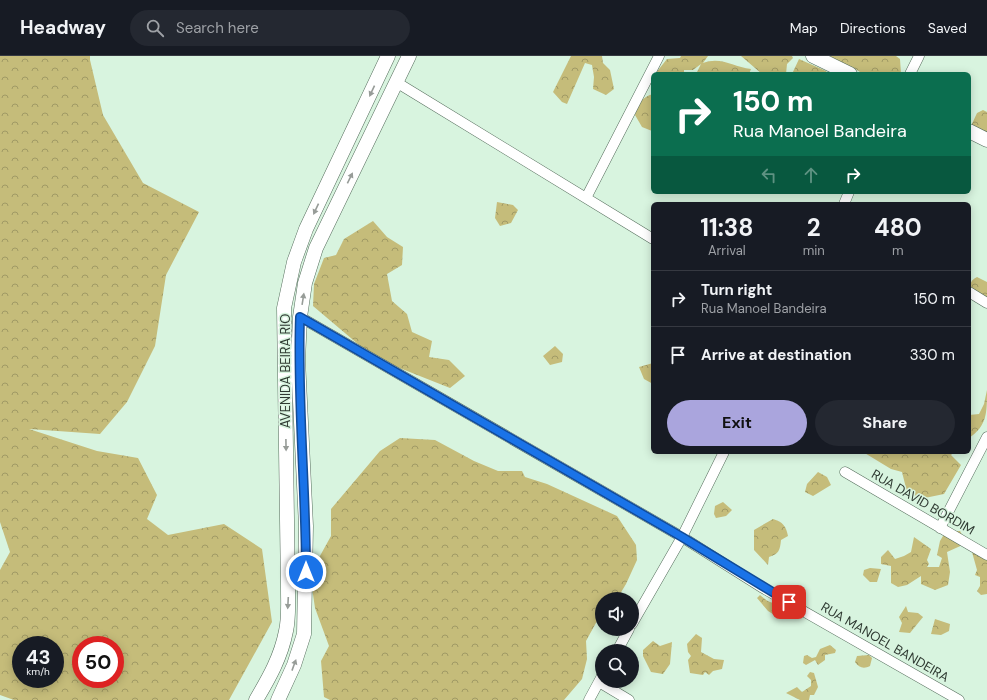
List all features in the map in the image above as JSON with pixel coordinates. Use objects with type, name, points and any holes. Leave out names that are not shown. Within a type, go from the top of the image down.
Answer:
[{"type":"main road","name":"AVENIDA BEIRA RIO","points":[[256,700],[273,670],[282,649],[286,630],[288,590],[284,308],[294,262],[306,228],[388,56]]},
{"type":"main road","name":"AVENIDA BEIRA RIO","points":[[278,700],[294,665],[304,634],[306,526],[298,360],[300,317],[305,283],[316,248],[409,56]]},
{"type":"main road","points":[[813,56],[846,72]]},
{"type":"main road","points":[[971,132],[987,140]]},
{"type":"main road","points":[[287,525],[306,526]]},
{"type":"street","points":[[586,198],[659,56]]},
{"type":"street","points":[[911,72],[919,56]]},
{"type":"street","points":[[396,82],[651,238]]},
{"type":"street","points":[[971,293],[987,303]]},
{"type":"street","name":"RUA MANOEL BANDEIRA","points":[[300,317],[682,537],[763,588],[942,696],[959,700]]},
{"type":"street","points":[[940,528],[987,437]]},
{"type":"street","points":[[639,612],[682,537],[723,454]]},
{"type":"street","name":"RUA DAVID BORDIM","points":[[845,472],[987,554]]},
{"type":"street","points":[[589,700],[595,688]]},
{"type":"street","points":[[612,688],[629,700]]},
{"type":"green space","points":[[0,56],[90,56],[103,115],[143,183],[199,212],[166,275],[155,346],[127,402],[100,434],[29,429],[97,451],[138,458],[157,495],[147,519],[168,535],[224,524],[262,549],[272,622],[229,700],[14,700],[0,695],[0,570],[10,552],[0,522]]},
{"type":"green space","points":[[571,56],[602,56],[603,63],[610,70],[614,89],[606,95],[593,89],[594,77],[592,65],[585,63],[567,104],[562,102],[553,92]]},
{"type":"green space","points":[[681,56],[708,56],[703,63],[709,61],[721,61],[751,69],[750,72],[697,72],[701,64],[693,70],[684,70],[684,72],[657,72],[667,59],[680,58]]},
{"type":"green space","points":[[741,56],[792,56],[793,58],[787,64],[786,72],[760,72]]},
{"type":"green space","points":[[821,56],[896,56],[900,59],[901,72],[860,72],[854,68],[823,60]]},
{"type":"green space","points":[[799,59],[827,72],[793,72]]},
{"type":"green space","points":[[651,95],[651,131],[642,127],[635,115],[641,102]]},
{"type":"green space","points":[[983,110],[987,112],[987,134],[971,126],[977,113]]},
{"type":"green space","points":[[497,202],[513,205],[518,210],[511,223],[500,226],[495,218]]},
{"type":"green space","points":[[373,221],[387,237],[403,247],[402,265],[387,274],[392,301],[407,314],[412,332],[432,341],[429,357],[449,360],[465,376],[450,388],[387,363],[365,350],[313,306],[314,284],[324,258],[336,255],[344,239]]},
{"type":"green space","points":[[977,277],[987,282],[987,298],[971,290],[971,282]]},
{"type":"green space","points":[[555,346],[563,354],[562,362],[550,365],[543,356]]},
{"type":"green space","points":[[651,364],[651,383],[644,379],[639,367]]},
{"type":"green space","points":[[987,390],[987,406],[983,424],[971,436],[971,415],[979,414],[984,404]]},
{"type":"green space","points":[[400,438],[435,440],[474,461],[498,471],[522,471],[525,477],[547,484],[617,516],[636,545],[637,560],[621,592],[595,592],[595,625],[586,641],[587,659],[582,679],[564,700],[330,700],[324,697],[321,661],[329,646],[315,608],[310,574],[331,536],[331,509],[380,451]]},
{"type":"green space","points":[[866,454],[952,454],[951,455],[961,465],[944,494],[915,500],[908,496],[902,472],[891,469]]},
{"type":"green space","points":[[818,472],[827,477],[831,485],[813,496],[805,492],[807,484]]},
{"type":"green space","points":[[723,502],[732,510],[726,516],[716,518],[714,514],[715,506]]},
{"type":"green space","points":[[773,519],[784,525],[788,536],[781,540],[777,553],[769,557],[768,565],[754,550],[754,530]]},
{"type":"green space","points":[[946,531],[960,531],[967,543],[947,552],[950,572],[948,585],[935,590],[921,584],[921,576],[907,585],[898,587],[891,583],[891,566],[881,564],[881,557],[888,550],[895,559],[904,556],[911,552],[914,537],[931,549],[927,560],[929,564],[927,567],[939,567],[942,558],[937,555],[940,541]]},
{"type":"green space","points":[[978,550],[987,555],[987,594],[981,595],[977,591],[980,586],[980,577],[975,575],[977,570],[972,552]]},
{"type":"green space","points":[[870,568],[881,569],[877,582],[870,582],[863,575],[864,570]]},
{"type":"green space","points":[[760,595],[770,602],[781,602],[785,612],[781,619],[768,611],[757,598]]},
{"type":"green space","points":[[906,606],[908,612],[918,613],[923,617],[910,633],[899,632],[902,623],[899,617]]},
{"type":"green space","points":[[935,619],[950,624],[949,631],[941,635],[931,634]]},
{"type":"green space","points":[[696,634],[702,638],[701,652],[714,659],[724,660],[722,669],[713,671],[709,675],[705,672],[703,675],[690,673],[688,660],[691,656],[688,652],[687,644]]},
{"type":"green space","points":[[653,641],[660,646],[672,642],[670,664],[663,674],[651,672],[643,656],[643,650]]},
{"type":"green space","points":[[830,645],[836,650],[835,653],[825,655],[825,660],[818,665],[815,660],[806,665],[803,663],[804,656],[807,655],[812,658],[816,657],[820,649]]},
{"type":"green space","points":[[869,655],[872,658],[870,666],[858,666],[855,662],[857,656]]},
{"type":"green space","points":[[810,672],[814,673],[818,687],[814,695],[810,695],[809,700],[800,700],[786,693],[797,687],[802,692],[811,686],[811,680],[807,676]]},
{"type":"route","points":[[306,572],[306,526],[298,360],[300,317],[682,537],[763,588],[789,602]]}]
